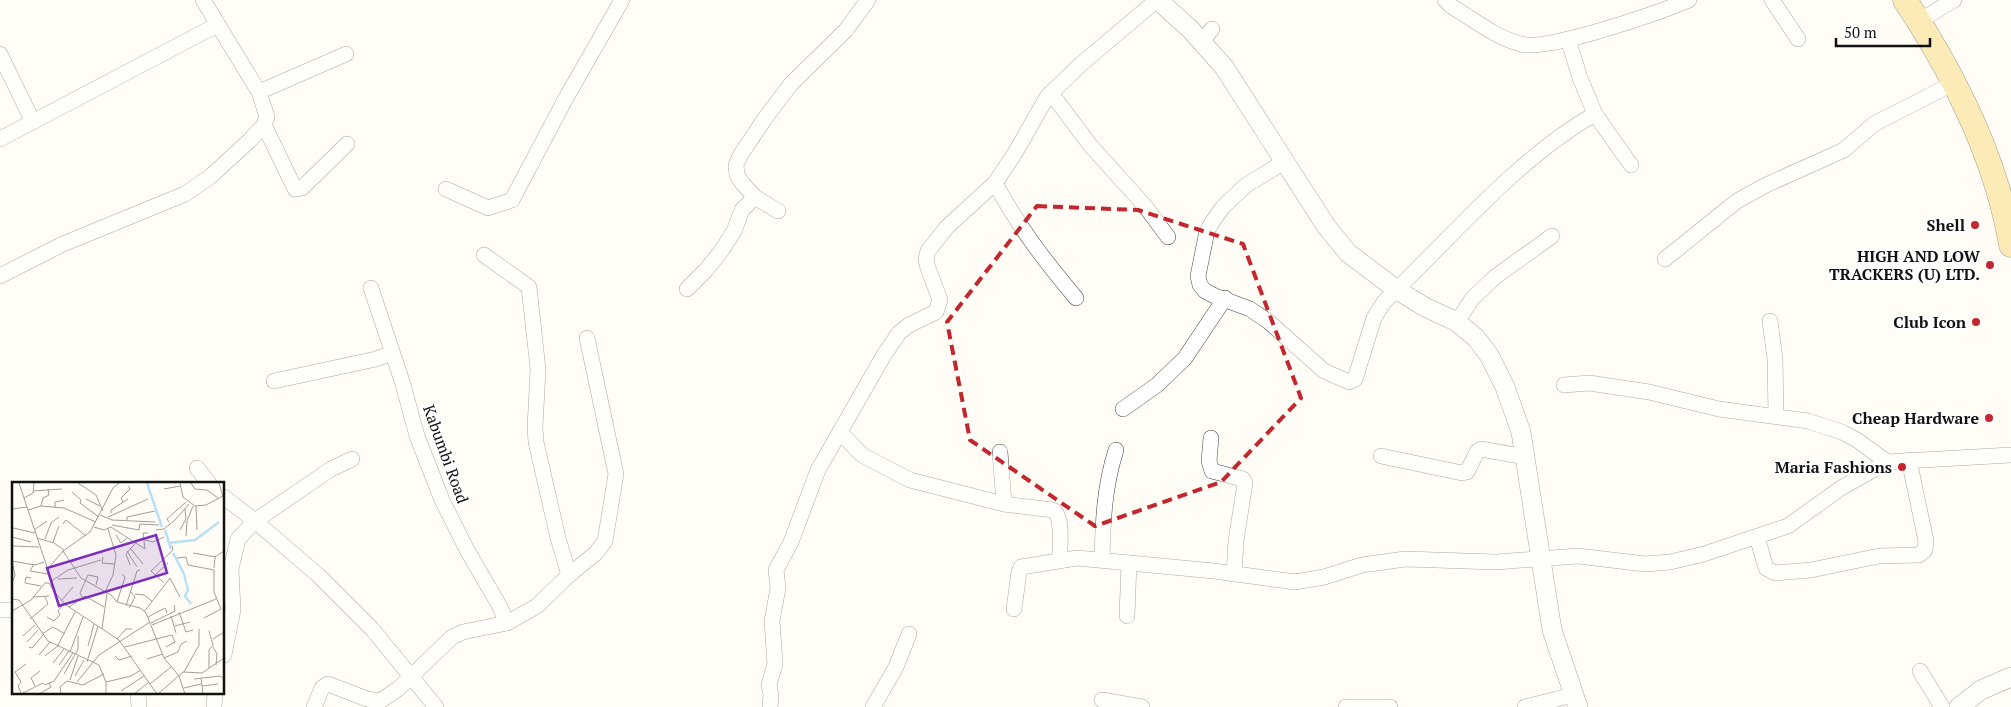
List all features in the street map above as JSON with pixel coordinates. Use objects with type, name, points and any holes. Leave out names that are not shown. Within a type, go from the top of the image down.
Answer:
[{"type":"main road","points":[[1905,0],[1954,83],[1978,132],[2006,218],[2011,245]]},
{"type":"street","points":[[0,276],[62,244],[185,194],[211,176],[250,141],[264,125],[267,117],[258,92],[216,25],[203,0]]},
{"type":"street","points":[[446,189],[488,208],[512,200],[585,64],[622,0]]},
{"type":"street","points":[[778,211],[755,197],[742,183],[737,175],[736,165],[740,154],[791,84],[846,30],[868,0]]},
{"type":"street","points":[[770,707],[771,695],[769,684],[776,664],[772,621],[778,588],[776,570],[791,542],[818,470],[884,355],[899,333],[909,324],[936,312],[940,300],[928,268],[926,259],[928,251],[947,227],[995,182],[1051,93],[1080,65],[1158,0],[1191,30],[1207,36],[1224,67],[1284,162],[1326,226],[1348,253],[1397,290],[1425,307],[1457,322],[1476,338],[1489,355],[1515,412],[1521,432],[1552,630],[1575,701],[1525,707]]},
{"type":"street","points":[[1445,0],[1451,6],[1508,40],[1523,45],[1568,40],[1689,0]]},
{"type":"street","points":[[1772,0],[1798,39]]},
{"type":"street","points":[[1919,21],[1954,0]]},
{"type":"street","points":[[0,139],[216,25]]},
{"type":"street","points":[[1568,40],[1580,78],[1595,114],[1631,165]]},
{"type":"street","points":[[0,54],[32,122]]},
{"type":"street","points":[[258,92],[346,54]]},
{"type":"street","points":[[1665,259],[1736,201],[1766,185],[1844,150],[1874,124],[1954,83]]},
{"type":"street","points":[[1051,93],[1090,145],[1145,206],[1168,237]]},
{"type":"street","points":[[1284,162],[1245,186],[1223,207],[1206,232],[1198,276],[1200,285],[1205,291],[1250,309],[1324,370],[1349,382],[1354,379],[1374,318],[1384,302],[1500,188],[1574,126],[1595,114]]},
{"type":"street","points":[[264,125],[295,189],[302,188],[347,144]]},
{"type":"street","points":[[995,182],[1012,215],[1036,251],[1076,298]]},
{"type":"street","points":[[687,289],[722,250],[734,231],[742,210],[755,197]]},
{"type":"street","points":[[1457,322],[1472,299],[1495,277],[1552,236]]},
{"type":"street","points":[[484,255],[529,287],[538,369],[536,442],[558,538],[569,575]]},
{"type":"street","name":"Kabumbi Road","points":[[371,288],[417,436],[442,500],[466,550],[499,605],[507,623]]},
{"type":"street","points":[[1123,409],[1157,385],[1184,358],[1225,298]]},
{"type":"street","points":[[1770,321],[1774,359],[1776,416]]},
{"type":"street","points":[[314,707],[322,688],[328,684],[367,699],[380,701],[398,689],[452,637],[463,632],[507,623],[537,606],[569,575],[596,553],[605,541],[616,474],[587,338]]},
{"type":"street","points":[[274,381],[376,359],[392,353]]},
{"type":"street","points":[[1564,385],[1589,383],[1649,392],[1718,409],[1808,421],[1842,432],[1857,440],[1887,462]]},
{"type":"street","points":[[840,432],[862,455],[910,480],[1004,504],[1057,512],[1060,518],[1060,560]]},
{"type":"street","points":[[1211,438],[1209,461],[1212,471],[1243,479],[1245,483],[1236,541],[1234,574]]},
{"type":"street","points":[[1381,456],[1462,473],[1467,472],[1477,452],[1481,449],[1526,457]]},
{"type":"street","points":[[1102,559],[1104,498],[1116,450]]},
{"type":"street","points":[[1000,452],[1004,504]]},
{"type":"street","points":[[1014,609],[1021,567],[1077,558],[1102,559],[1295,582],[1324,577],[1383,561],[1429,559],[1496,562],[1578,556],[1645,564],[1670,562],[1788,526],[1840,488],[1887,462],[2011,455]]},
{"type":"street","points":[[225,649],[232,610],[231,569],[238,539],[255,521],[331,469],[352,459]]},
{"type":"street","points":[[1757,537],[1766,568],[1775,573],[1811,570],[1879,556],[1918,555],[1925,550],[1926,541],[1908,460]]},
{"type":"street","points":[[197,468],[208,482]]},
{"type":"street","points":[[225,498],[318,575],[372,629],[436,707]]},
{"type":"street","points":[[1127,616],[1129,563]]},
{"type":"street","points":[[873,707],[896,667],[909,634]]},
{"type":"street","points":[[1920,671],[1942,707]]},
{"type":"street","points":[[1959,707],[1981,690],[2011,678]]},
{"type":"street","points":[[138,694],[139,707]]},
{"type":"street","points":[[214,707],[215,694]]},
{"type":"street","points":[[1102,700],[1142,707]]},
{"type":"street","points":[[1346,707],[1390,707]]},
{"type":"highlighted area","points":[[1037,206],[1138,210],[1243,244],[1301,398],[1221,482],[1095,526],[970,440],[947,322]]},
{"type":"place","name":"Shell","points":[[1975,225]]},
{"type":"place","name":"HIGH AND LOW TRACKERS (U) LTD.","points":[[1990,265]]},
{"type":"place","name":"Club Icon","points":[[1976,322]]},
{"type":"place","name":"Cheap Hardware","points":[[1989,418]]},
{"type":"place","name":"Maria Fashions","points":[[1902,467]]}]
